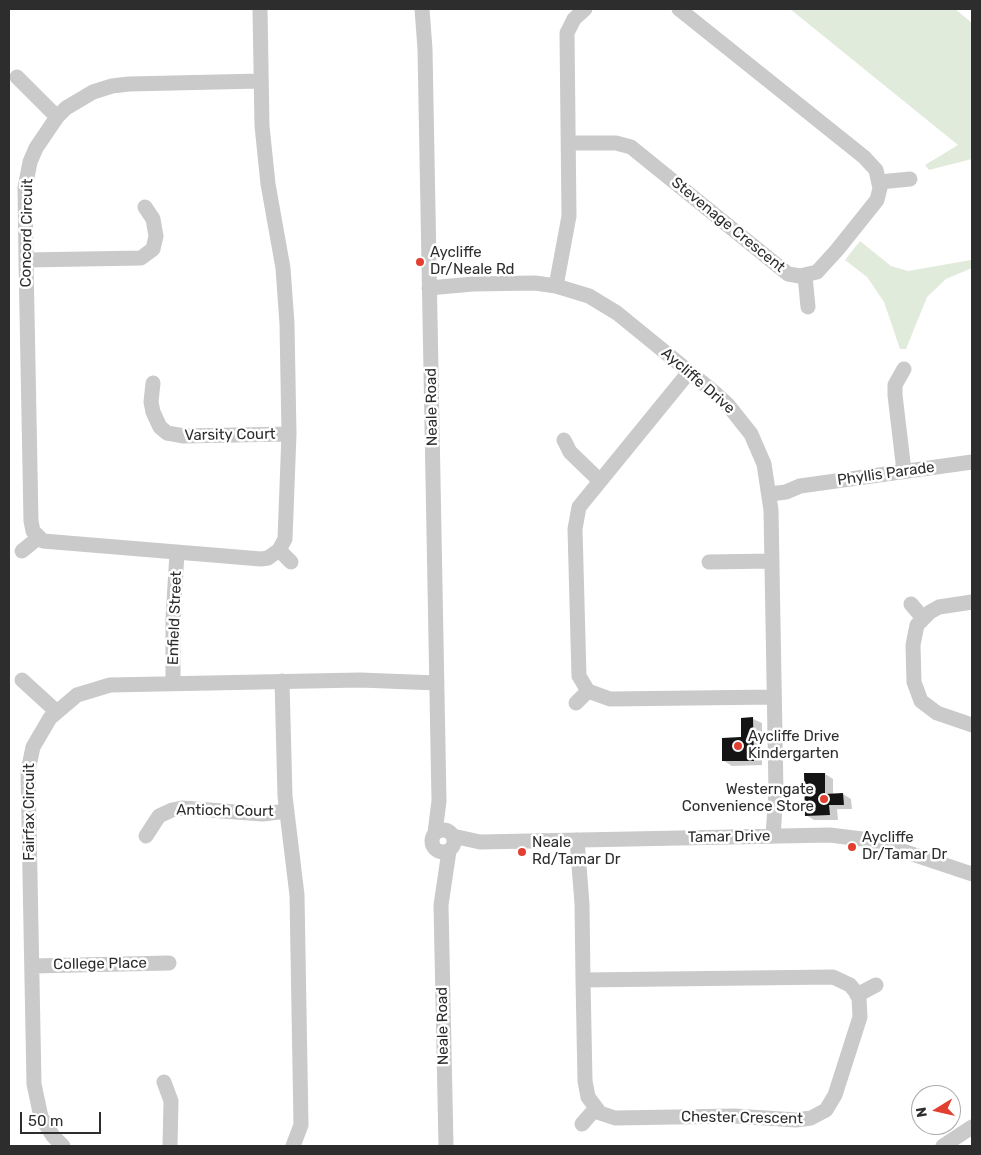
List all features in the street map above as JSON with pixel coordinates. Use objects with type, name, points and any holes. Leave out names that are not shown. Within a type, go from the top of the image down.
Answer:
[{"type":"street","points":[[22,551],[38,538],[49,543],[261,559],[268,558],[279,550],[286,532],[289,434],[285,292],[280,242],[266,164],[261,81],[260,9]]},
{"type":"street","points":[[556,286],[569,216],[567,33],[574,19],[584,9]]},
{"type":"street","points":[[678,9],[864,157],[876,170],[880,182],[910,179]]},
{"type":"street","name":"Neale Road","points":[[422,10],[439,801],[446,842],[437,877],[441,905],[446,1146]]},
{"type":"street","points":[[17,77],[57,116]]},
{"type":"street","name":"Concord Circuit","points":[[38,538],[31,521],[25,203],[27,175],[36,148],[57,116],[78,100],[112,86],[261,81]]},
{"type":"street","name":"Stevenage Crescent","points":[[569,143],[616,143],[631,147],[781,270],[794,276],[805,276],[817,272],[823,267],[873,205],[879,194],[880,182]]},
{"type":"street","points":[[26,260],[141,258],[153,249],[156,236],[153,219],[145,207]]},
{"type":"street","points":[[805,276],[808,307]]},
{"type":"street","name":"Aycliffe Drive","points":[[429,285],[535,283],[556,286],[589,296],[604,304],[728,405],[751,434],[764,464],[770,490],[778,836]]},
{"type":"street","points":[[904,369],[895,385],[895,395],[904,471]]},
{"type":"street","points":[[688,372],[579,507],[576,521],[578,666],[580,676],[588,691],[602,698],[619,700],[774,697]]},
{"type":"street","name":"Varsity Court","points":[[153,383],[151,402],[153,412],[160,427],[167,433],[184,436],[289,434]]},
{"type":"street","points":[[564,440],[570,452],[599,480]]},
{"type":"street","name":"Phyllis Parade","points":[[770,490],[972,462]]},
{"type":"street","points":[[279,550],[291,562]]},
{"type":"street","name":"Enfield Street","points":[[174,683],[173,618],[177,553]]},
{"type":"street","points":[[709,562],[771,561]]},
{"type":"street","points":[[972,602],[939,608],[923,618],[918,625],[913,644],[916,691],[921,700],[929,708],[972,725]]},
{"type":"street","points":[[912,604],[923,618]]},
{"type":"street","name":"Fairfax Circuit","points":[[61,1146],[41,1117],[35,1096],[28,771],[30,758],[38,736],[56,710],[77,695],[98,687],[174,683],[437,679]]},
{"type":"street","points":[[22,680],[56,710]]},
{"type":"street","points":[[282,681],[286,811],[297,895],[301,1125],[293,1146]]},
{"type":"street","points":[[576,703],[588,691]]},
{"type":"street","name":"Antioch Court","points":[[146,836],[159,816],[182,808],[263,814],[286,811]]},
{"type":"street","name":"Tamar Drive","points":[[446,842],[830,835],[870,840],[972,874]]},
{"type":"street","points":[[580,840],[585,1081],[588,1097],[596,1108],[582,1124]]},
{"type":"street","name":"College Place","points":[[32,966],[169,963]]},
{"type":"street","points":[[583,980],[823,976],[842,980],[850,985],[857,995],[876,985]]},
{"type":"street","name":"Chester Crescent","points":[[596,1108],[607,1117],[615,1118],[735,1116],[796,1120],[811,1118],[826,1110],[835,1095],[859,1024],[860,1009],[857,995]]},
{"type":"street","points":[[164,1082],[171,1101],[170,1146]]},
{"type":"street","points":[[943,1146],[972,1127]]},
{"type":"green space","points":[[790,9],[955,9],[972,23],[972,159],[929,170],[925,165],[958,145]]},
{"type":"green space","points":[[860,241],[891,266],[908,271],[971,260],[972,268],[946,279],[927,297],[906,349],[900,349],[884,302],[867,277],[845,260]]},
{"type":"building","name":"Aycliffe Drive Kindergarten","points":[[753,717],[754,761],[722,761],[722,738],[741,737],[741,718]]},
{"type":"building","name":"Westerngate Convenience Store","points":[[804,773],[825,773],[825,794],[843,793],[844,805],[829,805],[830,815],[805,816]]},
{"type":"place","name":"Aycliffe Dr/Neale Rd","points":[[420,262]]},
{"type":"place","name":"Aycliffe Drive Kindergarten","points":[[738,746]]},
{"type":"place","name":"Westerngate Convenience Store","points":[[824,799]]},
{"type":"place","name":"Aycliffe Dr/Tamar Dr","points":[[852,847]]},
{"type":"place","name":"Neale Rd/Tamar Dr","points":[[522,852]]}]
